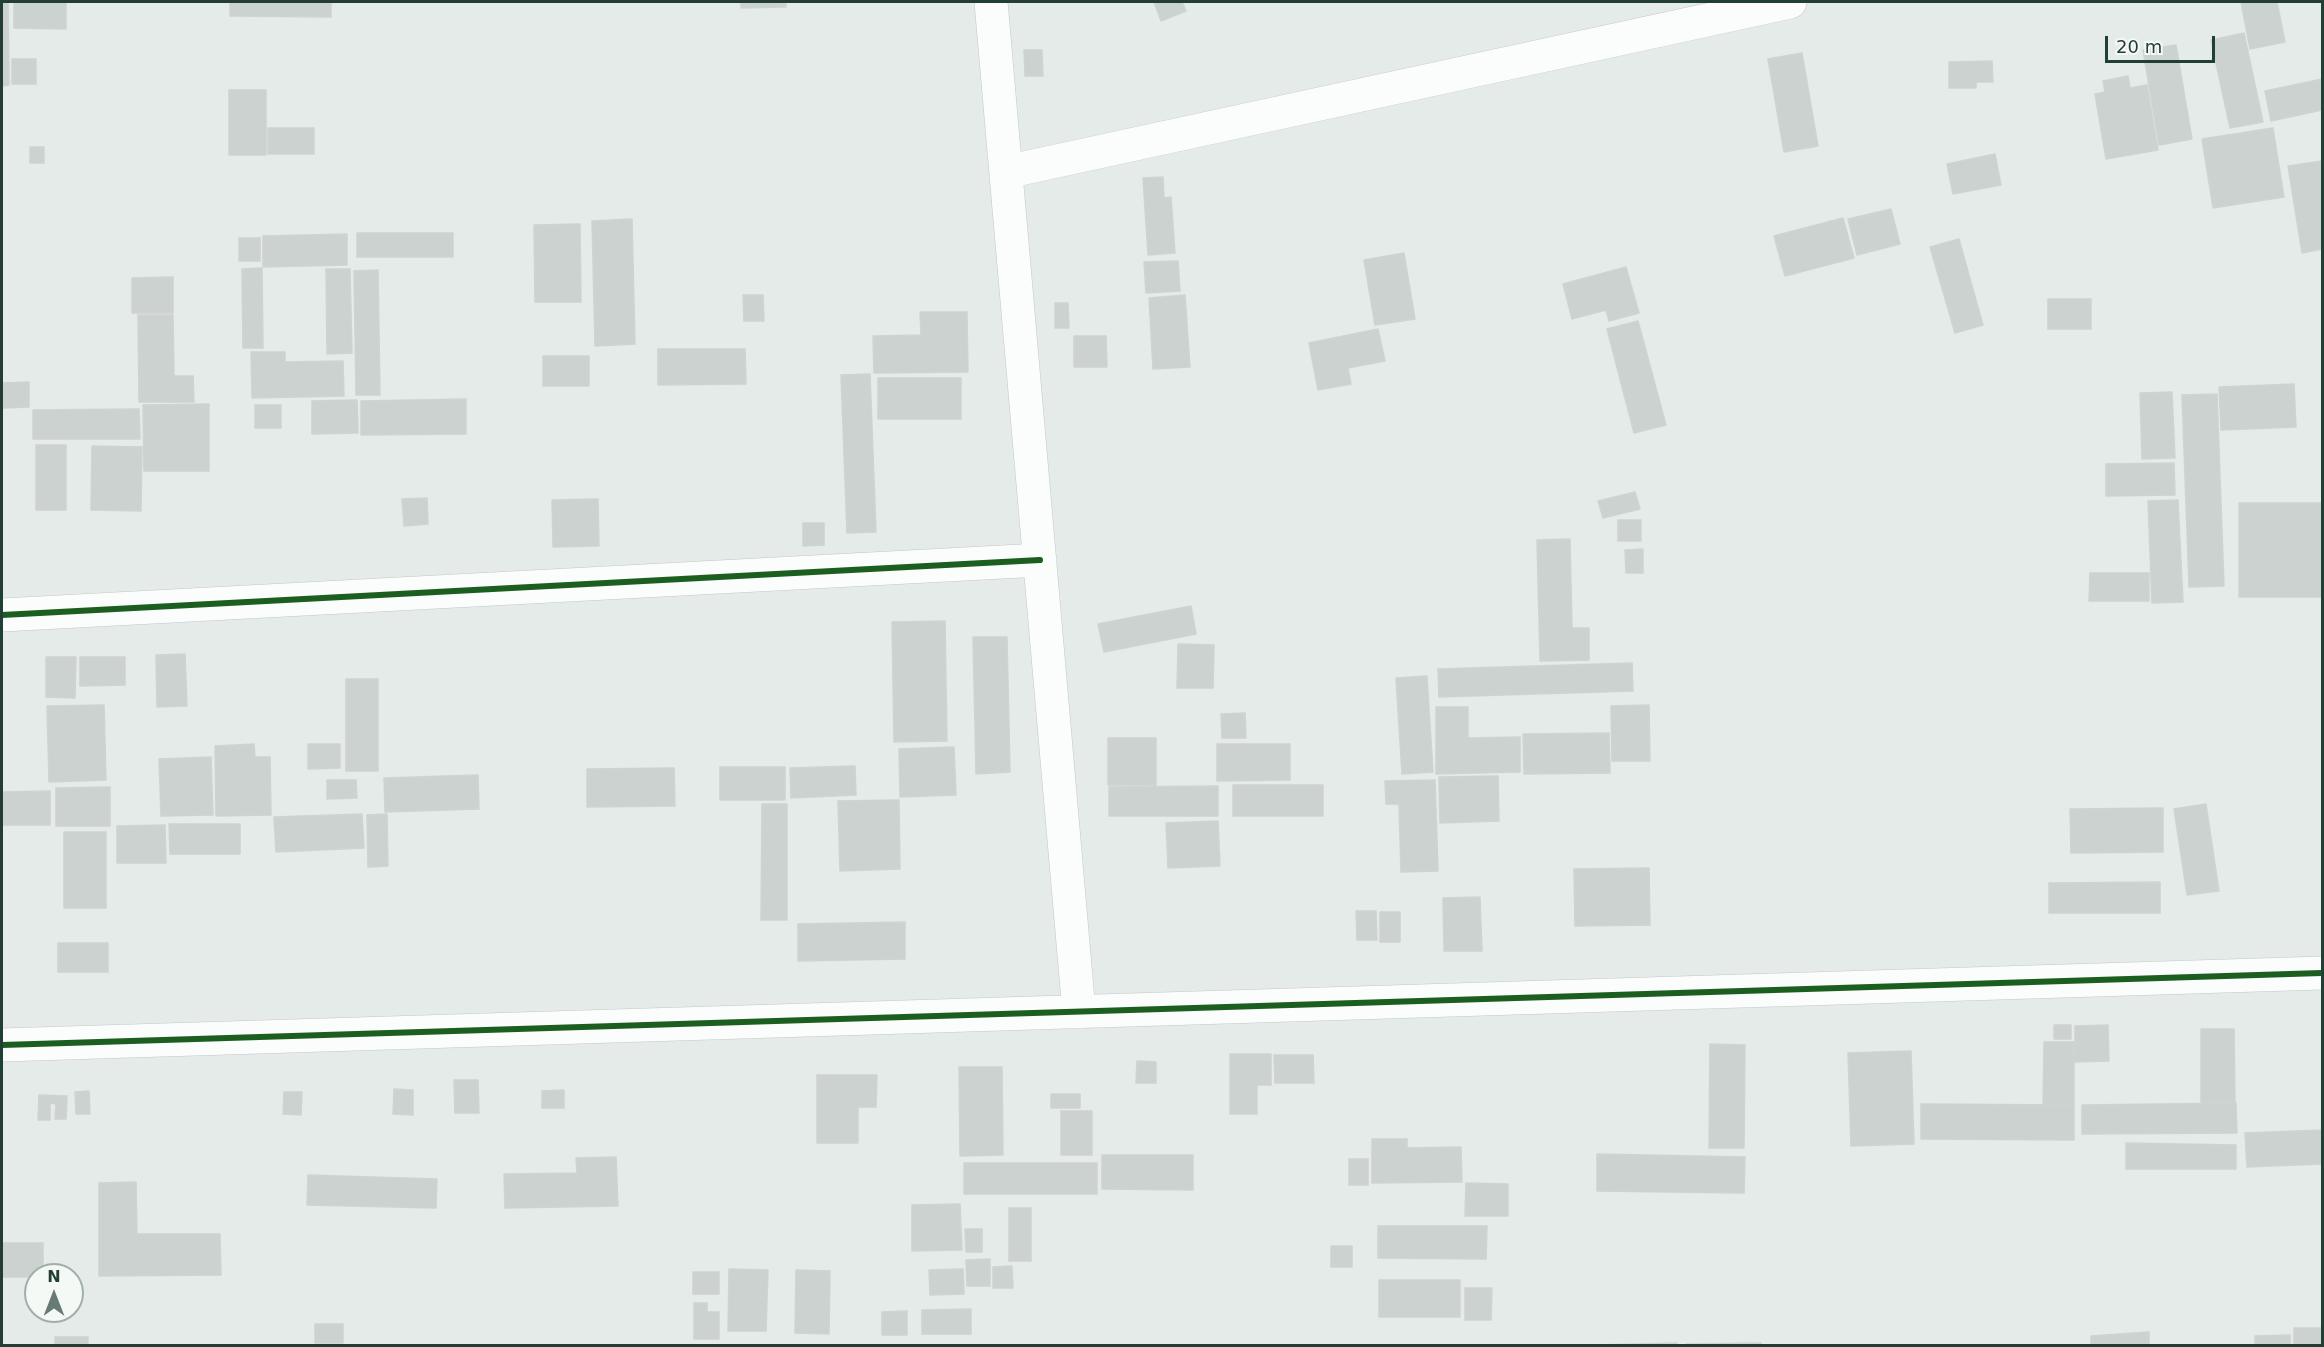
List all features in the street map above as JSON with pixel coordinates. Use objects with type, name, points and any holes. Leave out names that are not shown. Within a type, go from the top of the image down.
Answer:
[{"type":"street","points":[[991,2],[1079,1012]]},
{"type":"street","points":[[1006,172],[1790,2]]},
{"type":"street","points":[[2,615],[1040,560]]},
{"type":"street","points":[[2,1045],[2322,973]]},
{"type":"building","points":[[2,2],[8,2],[9,85],[2,86]]},
{"type":"building","points":[[14,2],[66,2],[66,29],[14,28]]},
{"type":"building","points":[[230,2],[331,2],[331,17],[230,16]]},
{"type":"building","points":[[741,2],[786,2],[786,7],[741,8]]},
{"type":"building","points":[[1154,2],[1182,2],[1186,11],[1161,21]]},
{"type":"building","points":[[2241,2],[2277,2],[2285,42],[2250,49]]},
{"type":"building","points":[[2244,33],[2263,122],[2230,128],[2211,40]]},
{"type":"building","points":[[2176,45],[2192,139],[2159,145],[2143,50]]},
{"type":"building","points":[[1024,50],[1042,50],[1043,76],[1025,76]]},
{"type":"building","points":[[1802,53],[1818,146],[1784,152],[1768,59]]},
{"type":"building","points":[[12,59],[36,59],[36,84],[12,84]]},
{"type":"building","points":[[1992,61],[1993,82],[1976,82],[1976,88],[1949,88],[1949,62]]},
{"type":"building","points":[[2128,76],[2130,88],[2147,85],[2158,150],[2106,159],[2095,94],[2105,92],[2103,81]]},
{"type":"building","points":[[2322,79],[2322,110],[2271,121],[2265,91]]},
{"type":"building","points":[[229,90],[266,90],[266,155],[229,155]]},
{"type":"building","points":[[268,128],[314,128],[314,154],[268,154]]},
{"type":"building","points":[[2273,128],[2284,197],[2213,208],[2202,139]]},
{"type":"building","points":[[30,147],[44,147],[44,163],[30,163]]},
{"type":"building","points":[[1995,154],[2001,185],[1953,194],[1947,164]]},
{"type":"building","points":[[2322,161],[2322,249],[2302,253],[2288,166]]},
{"type":"building","points":[[1163,177],[1164,198],[1171,197],[1175,253],[1148,255],[1143,178]]},
{"type":"building","points":[[1891,209],[1900,244],[1857,255],[1848,219]]},
{"type":"building","points":[[1843,218],[1854,258],[1785,276],[1774,236]]},
{"type":"building","points":[[632,219],[635,344],[595,346],[592,221]]},
{"type":"building","points":[[580,224],[581,302],[535,302],[534,225]]},
{"type":"building","points":[[357,233],[453,233],[453,257],[357,257]]},
{"type":"building","points":[[347,234],[347,265],[263,267],[263,236]]},
{"type":"building","points":[[239,238],[260,238],[260,261],[239,261]]},
{"type":"building","points":[[1959,239],[1983,325],[1955,333],[1930,247]]},
{"type":"building","points":[[1404,253],[1415,319],[1375,325],[1364,260]]},
{"type":"building","points":[[1178,261],[1180,291],[1146,293],[1144,262]]},
{"type":"building","points":[[1626,267],[1639,313],[1609,321],[1606,310],[1572,319],[1563,284]]},
{"type":"building","points":[[262,268],[263,348],[243,348],[242,269]]},
{"type":"building","points":[[326,269],[350,269],[352,353],[327,354]]},
{"type":"building","points":[[378,270],[380,395],[356,395],[354,271]]},
{"type":"building","points":[[173,277],[173,313],[132,313],[132,278]]},
{"type":"building","points":[[743,295],[763,295],[764,321],[744,321]]},
{"type":"building","points":[[1185,295],[1190,367],[1153,369],[1149,298]]},
{"type":"building","points":[[2048,299],[2091,299],[2091,329],[2048,329]]},
{"type":"building","points":[[1055,303],[1068,303],[1069,328],[1055,328]]},
{"type":"building","points":[[920,312],[967,312],[968,372],[874,373],[873,336],[921,335]]},
{"type":"building","points":[[138,315],[173,315],[174,376],[193,376],[194,402],[139,402]]},
{"type":"building","points":[[1638,321],[1666,425],[1634,433],[1607,329]]},
{"type":"building","points":[[1378,329],[1385,361],[1348,368],[1351,384],[1318,390],[1309,343]]},
{"type":"building","points":[[1074,336],[1106,336],[1107,367],[1074,367]]},
{"type":"building","points":[[658,349],[745,349],[746,384],[658,385]]},
{"type":"building","points":[[251,352],[285,352],[285,362],[343,361],[344,396],[252,398]]},
{"type":"building","points":[[543,356],[589,356],[589,386],[543,386]]},
{"type":"building","points":[[870,374],[876,532],[847,533],[841,375]]},
{"type":"building","points":[[878,378],[961,378],[961,419],[878,419]]},
{"type":"building","points":[[29,382],[29,407],[2,408],[2,383]]},
{"type":"building","points":[[2294,384],[2296,427],[2221,430],[2219,387]]},
{"type":"building","points":[[2172,392],[2175,458],[2142,459],[2140,393]]},
{"type":"building","points":[[2217,394],[2224,586],[2189,587],[2182,395]]},
{"type":"building","points":[[466,399],[466,434],[361,435],[361,401]]},
{"type":"building","points":[[357,400],[358,433],[312,434],[312,401]]},
{"type":"building","points":[[209,404],[209,471],[144,471],[143,405]]},
{"type":"building","points":[[255,405],[281,405],[281,428],[255,428]]},
{"type":"building","points":[[139,409],[140,439],[33,439],[33,410]]},
{"type":"building","points":[[36,445],[66,445],[66,510],[36,510]]},
{"type":"building","points":[[92,446],[142,447],[141,511],[91,510]]},
{"type":"building","points":[[2174,463],[2175,495],[2106,496],[2106,464]]},
{"type":"building","points":[[1635,492],[1640,509],[1603,518],[1598,501]]},
{"type":"building","points":[[427,498],[428,524],[404,526],[402,499]]},
{"type":"building","points":[[598,499],[599,546],[553,547],[552,500]]},
{"type":"building","points":[[2178,500],[2183,602],[2152,603],[2148,501]]},
{"type":"building","points":[[2239,503],[2322,503],[2322,597],[2239,597]]},
{"type":"building","points":[[1618,520],[1641,520],[1641,541],[1618,541]]},
{"type":"building","points":[[803,523],[824,523],[824,545],[803,546]]},
{"type":"building","points":[[1570,539],[1572,628],[1589,628],[1589,660],[1540,661],[1537,540]]},
{"type":"building","points":[[1643,549],[1643,573],[1626,573],[1625,550]]},
{"type":"building","points":[[2090,573],[2149,573],[2149,601],[2089,601]]},
{"type":"building","points":[[1191,606],[1196,634],[1104,652],[1098,624]]},
{"type":"building","points":[[945,621],[947,741],[894,742],[892,622]]},
{"type":"building","points":[[973,637],[1007,637],[1010,772],[976,774]]},
{"type":"building","points":[[1178,644],[1214,645],[1213,688],[1177,688]]},
{"type":"building","points":[[185,654],[187,706],[157,707],[156,655]]},
{"type":"building","points":[[46,657],[76,657],[75,698],[46,697]]},
{"type":"building","points":[[80,657],[125,657],[125,685],[80,686]]},
{"type":"building","points":[[1632,663],[1633,691],[1439,697],[1438,669]]},
{"type":"building","points":[[1427,676],[1433,772],[1402,774],[1396,678]]},
{"type":"building","points":[[346,679],[378,679],[378,771],[346,771]]},
{"type":"building","points":[[104,705],[106,780],[49,782],[47,706]]},
{"type":"building","points":[[1649,705],[1650,761],[1612,761],[1611,706]]},
{"type":"building","points":[[1436,707],[1468,707],[1468,738],[1520,737],[1520,772],[1436,774]]},
{"type":"building","points":[[1245,713],[1246,738],[1222,738],[1221,714]]},
{"type":"building","points":[[1609,733],[1610,773],[1524,774],[1523,734]]},
{"type":"building","points":[[1108,738],[1156,738],[1156,785],[1108,785]]},
{"type":"building","points":[[254,744],[255,757],[270,757],[271,815],[216,816],[215,746]]},
{"type":"building","points":[[308,744],[340,744],[340,768],[308,769]]},
{"type":"building","points":[[1217,744],[1290,744],[1290,780],[1217,781]]},
{"type":"building","points":[[954,747],[956,795],[900,797],[899,749]]},
{"type":"building","points":[[211,757],[213,815],[161,816],[159,759]]},
{"type":"building","points":[[855,766],[856,795],[791,798],[790,768]]},
{"type":"building","points":[[720,767],[785,767],[785,800],[720,800]]},
{"type":"building","points":[[674,768],[675,806],[587,807],[587,769]]},
{"type":"building","points":[[478,775],[479,809],[385,812],[384,778]]},
{"type":"building","points":[[1498,776],[1499,821],[1440,823],[1439,777]]},
{"type":"building","points":[[327,780],[356,780],[357,798],[327,799]]},
{"type":"building","points":[[1435,780],[1438,871],[1401,872],[1399,804],[1386,804],[1385,781]]},
{"type":"building","points":[[1233,785],[1323,785],[1323,816],[1233,816]]},
{"type":"building","points":[[1218,786],[1218,816],[1109,816],[1109,787]]},
{"type":"building","points":[[110,787],[110,826],[56,826],[56,788]]},
{"type":"building","points":[[50,791],[50,825],[2,825],[2,792]]},
{"type":"building","points":[[899,800],[900,869],[840,871],[838,801]]},
{"type":"building","points":[[762,804],[787,804],[787,920],[761,920]]},
{"type":"building","points":[[2206,804],[2219,891],[2187,895],[2174,809]]},
{"type":"building","points":[[2163,808],[2163,852],[2071,853],[2070,809]]},
{"type":"building","points":[[362,814],[364,848],[276,852],[274,817]]},
{"type":"building","points":[[387,814],[388,866],[368,867],[367,815]]},
{"type":"building","points":[[1218,821],[1220,866],[1168,868],[1166,823]]},
{"type":"building","points":[[169,824],[240,824],[240,854],[170,854]]},
{"type":"building","points":[[165,825],[166,863],[117,863],[117,826]]},
{"type":"building","points":[[64,832],[106,832],[106,908],[64,908]]},
{"type":"building","points":[[1649,868],[1650,925],[1575,926],[1574,869]]},
{"type":"building","points":[[2160,882],[2160,913],[2049,913],[2049,883]]},
{"type":"building","points":[[1480,897],[1482,951],[1444,951],[1443,898]]},
{"type":"building","points":[[1356,911],[1376,911],[1377,940],[1357,940]]},
{"type":"building","points":[[1380,912],[1400,912],[1400,942],[1380,942]]},
{"type":"building","points":[[905,922],[905,959],[798,961],[798,924]]},
{"type":"building","points":[[58,943],[108,943],[108,972],[58,972]]},
{"type":"building","points":[[2054,1025],[2071,1025],[2071,1039],[2054,1039]]},
{"type":"building","points":[[2108,1025],[2109,1061],[2075,1062],[2075,1026]]},
{"type":"building","points":[[2201,1029],[2234,1029],[2235,1102],[2201,1102]]},
{"type":"building","points":[[2044,1042],[2074,1042],[2074,1105],[2043,1105]]},
{"type":"building","points":[[1710,1044],[1745,1045],[1744,1148],[1709,1148]]},
{"type":"building","points":[[1911,1051],[1914,1144],[1851,1146],[1848,1053]]},
{"type":"building","points":[[1230,1054],[1271,1054],[1271,1085],[1257,1085],[1257,1114],[1230,1114]]},
{"type":"building","points":[[1274,1055],[1313,1055],[1314,1083],[1275,1083]]},
{"type":"building","points":[[1137,1061],[1156,1062],[1156,1083],[1136,1083]]},
{"type":"building","points":[[959,1067],[1002,1067],[1003,1155],[960,1156]]},
{"type":"building","points":[[817,1075],[877,1075],[876,1107],[858,1107],[858,1143],[817,1143]]},
{"type":"building","points":[[454,1080],[478,1080],[479,1113],[455,1113]]},
{"type":"building","points":[[394,1089],[413,1090],[413,1115],[393,1114]]},
{"type":"building","points":[[564,1090],[564,1108],[542,1108],[542,1091]]},
{"type":"building","points":[[89,1091],[90,1114],[76,1114],[75,1092]]},
{"type":"building","points":[[284,1092],[302,1092],[301,1115],[283,1114]]},
{"type":"building","points":[[1051,1094],[1080,1094],[1080,1108],[1051,1108]]},
{"type":"building","points":[[39,1095],[67,1096],[66,1119],[55,1119],[56,1104],[50,1103],[50,1120],[38,1120]]},
{"type":"building","points":[[2236,1103],[2237,1133],[2082,1134],[2082,1105]]},
{"type":"building","points":[[1921,1104],[2074,1105],[2074,1140],[1921,1139]]},
{"type":"building","points":[[1061,1111],[1092,1111],[1092,1155],[1061,1155]]},
{"type":"building","points":[[2322,1130],[2322,1164],[2247,1167],[2245,1133]]},
{"type":"building","points":[[1372,1139],[1407,1139],[1407,1148],[1461,1147],[1462,1182],[1372,1183]]},
{"type":"building","points":[[2126,1143],[2236,1145],[2236,1169],[2126,1169]]},
{"type":"building","points":[[1597,1154],[1745,1157],[1744,1193],[1597,1191]]},
{"type":"building","points":[[1102,1155],[1193,1155],[1193,1190],[1102,1189]]},
{"type":"building","points":[[616,1157],[618,1206],[505,1208],[504,1174],[577,1173],[576,1158]]},
{"type":"building","points":[[1349,1159],[1368,1159],[1368,1185],[1349,1185]]},
{"type":"building","points":[[964,1163],[1097,1163],[1097,1194],[964,1194]]},
{"type":"building","points":[[308,1175],[437,1179],[436,1208],[307,1205]]},
{"type":"building","points":[[136,1182],[137,1234],[220,1234],[221,1275],[99,1276],[99,1183]]},
{"type":"building","points":[[1466,1183],[1508,1184],[1508,1216],[1465,1216]]},
{"type":"building","points":[[960,1204],[962,1250],[912,1251],[912,1205]]},
{"type":"building","points":[[1009,1208],[1031,1208],[1031,1261],[1009,1261]]},
{"type":"building","points":[[1378,1226],[1487,1226],[1486,1259],[1378,1258]]},
{"type":"building","points":[[965,1229],[982,1229],[982,1252],[966,1252]]},
{"type":"building","points":[[2,1243],[43,1243],[43,1263],[24,1263],[24,1277],[2,1277]]},
{"type":"building","points":[[1331,1246],[1352,1246],[1352,1267],[1331,1267]]},
{"type":"building","points":[[990,1259],[990,1286],[967,1286],[966,1260]]},
{"type":"building","points":[[1012,1266],[1013,1288],[993,1288],[993,1267]]},
{"type":"building","points":[[729,1269],[768,1270],[766,1331],[728,1331]]},
{"type":"building","points":[[963,1269],[964,1294],[930,1295],[929,1270]]},
{"type":"building","points":[[796,1270],[830,1271],[829,1334],[795,1333]]},
{"type":"building","points":[[693,1272],[719,1272],[719,1294],[693,1294]]},
{"type":"building","points":[[1379,1280],[1460,1280],[1460,1317],[1379,1317]]},
{"type":"building","points":[[1465,1288],[1492,1288],[1491,1320],[1465,1320]]},
{"type":"building","points":[[694,1303],[707,1303],[707,1312],[719,1312],[719,1339],[694,1339]]},
{"type":"building","points":[[971,1309],[971,1334],[922,1334],[922,1310]]},
{"type":"building","points":[[907,1311],[907,1335],[882,1335],[882,1312]]},
{"type":"building","points":[[315,1324],[343,1324],[343,1343],[315,1343]]},
{"type":"building","points":[[2294,1328],[2322,1328],[2322,1346],[2294,1346]]},
{"type":"building","points":[[2149,1332],[2149,1346],[2091,1346],[2091,1336]]},
{"type":"building","points":[[2290,1335],[2290,1346],[2255,1346],[2255,1336]]},
{"type":"building","points":[[55,1337],[88,1337],[88,1346],[55,1346]]},
{"type":"building","points":[[1677,1343],[1677,1346],[1595,1345]]},
{"type":"building","points":[[1761,1343],[1761,1346],[1686,1346],[1686,1344]]},
{"type":"cycle path","points":[[2,615],[1040,560]]},
{"type":"cycle path","points":[[2,1045],[2322,973]]}]
